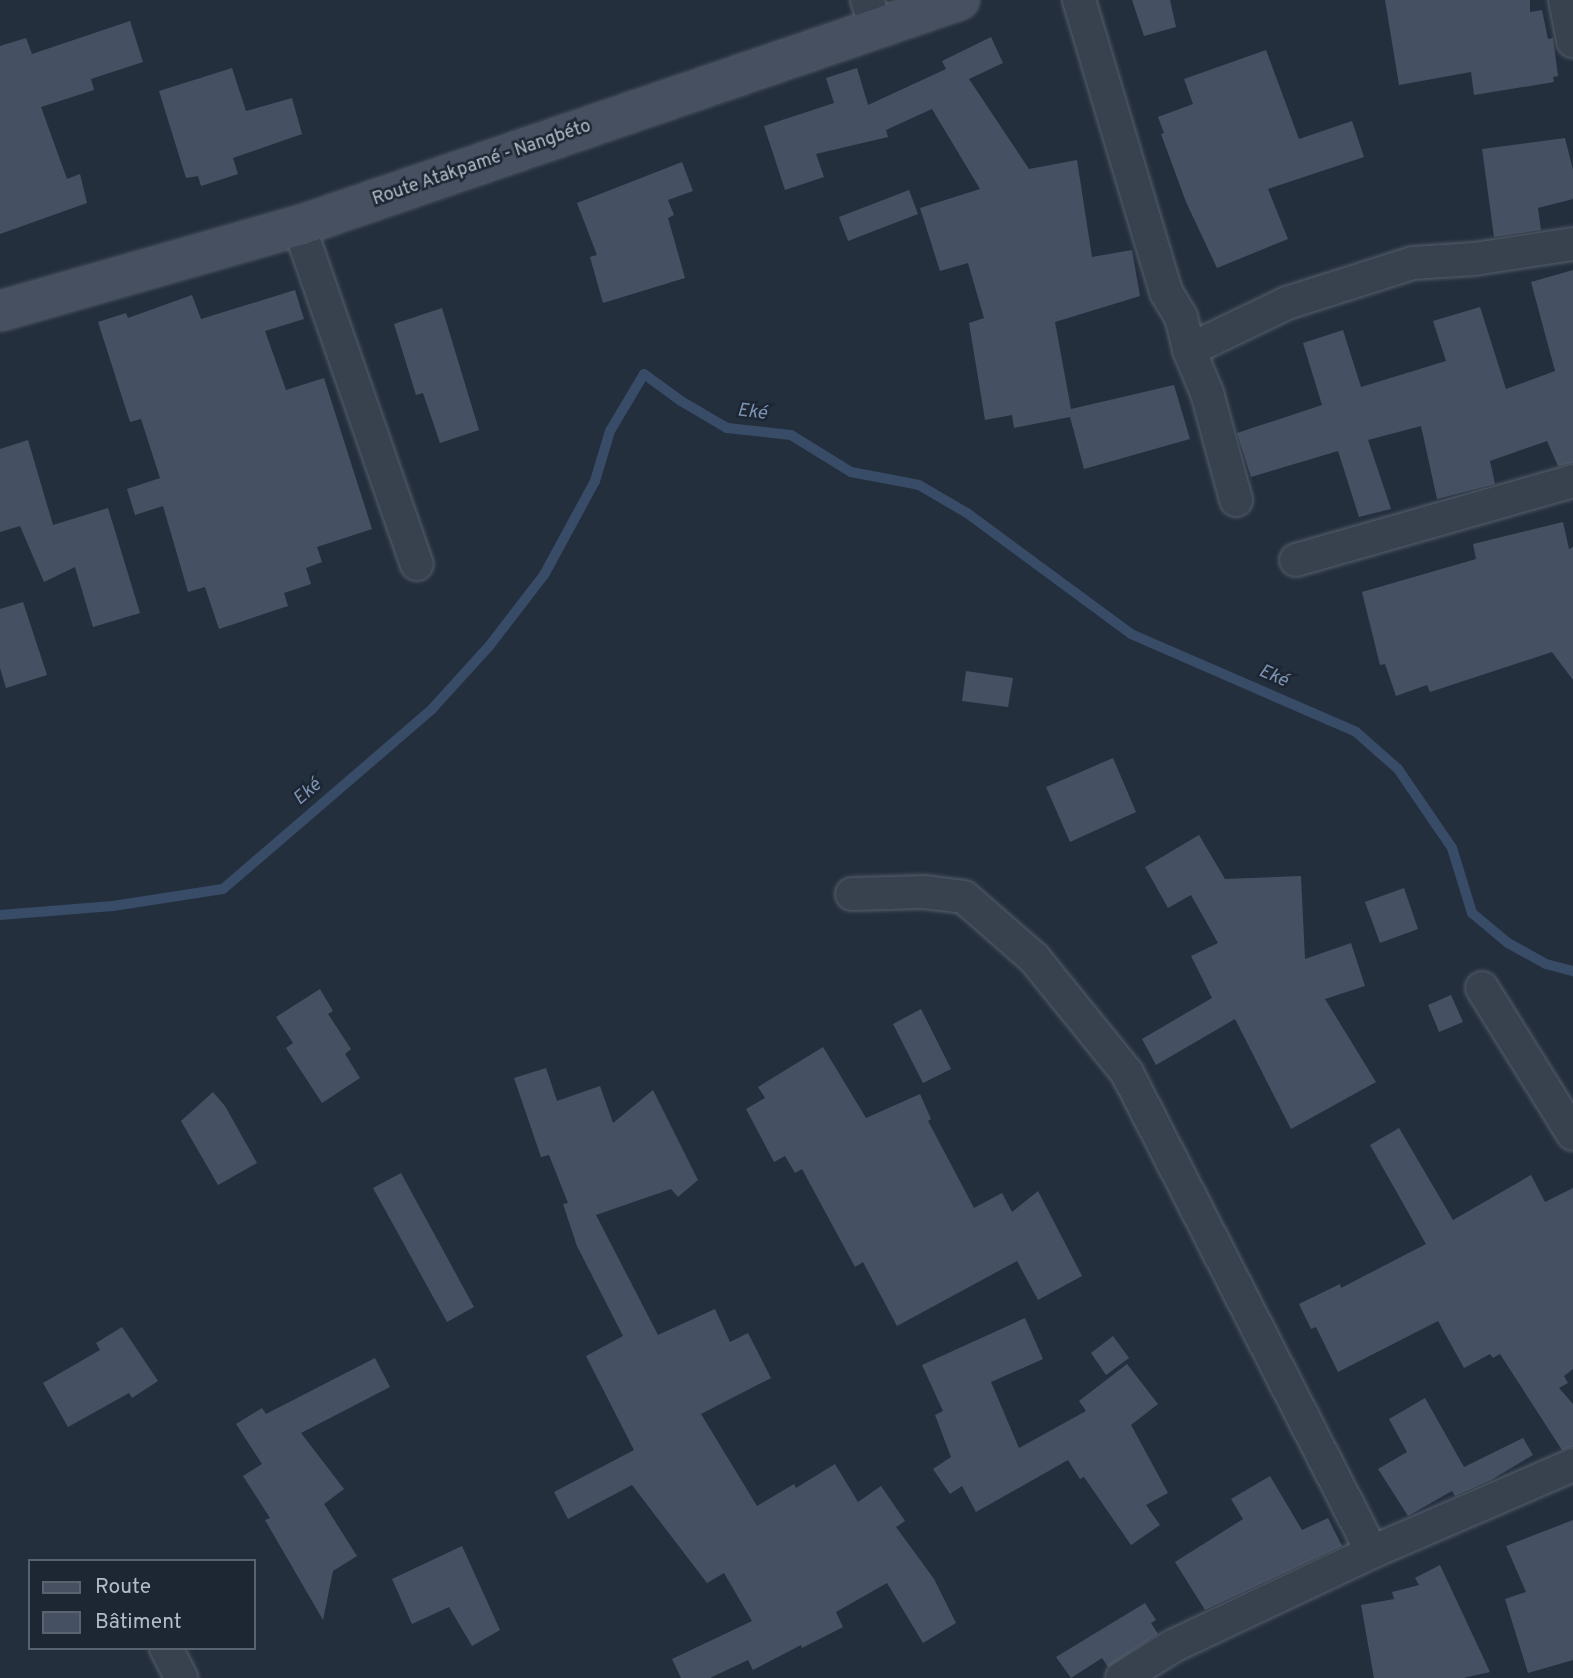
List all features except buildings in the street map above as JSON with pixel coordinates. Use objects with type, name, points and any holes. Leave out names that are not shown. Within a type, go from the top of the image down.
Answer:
[{"type":"main road","name":"Route Atakpamé - Nangbéto","points":[[0,311],[299,226],[872,14],[959,0]]},
{"type":"street","points":[[1079,0],[1166,292],[1181,317],[1189,350],[1207,393],[1236,500]]},
{"type":"street","points":[[1565,0],[1573,41]]},
{"type":"street","points":[[299,226],[417,564]]},
{"type":"street","points":[[1189,350],[1287,303],[1413,263],[1474,259],[1573,244]]},
{"type":"street","points":[[1296,560],[1573,481]]},
{"type":"street","points":[[852,894],[925,892],[964,897],[1034,958],[1127,1073],[1372,1552]]},
{"type":"street","points":[[1482,988],[1573,1134]]},
{"type":"street","points":[[1122,1678],[1173,1646],[1372,1552],[1573,1465]]},
{"type":"street","points":[[167,1650],[181,1678]]},
{"type":"waterway","name":"Eké","points":[[0,915],[113,906],[223,889],[432,709],[490,645],[544,575],[595,481],[610,431],[644,374],[681,401],[727,428],[791,435],[851,472],[919,485],[967,513],[1131,634],[1356,732],[1398,769],[1452,848],[1472,913],[1508,943],[1546,964],[1573,971]]}]
